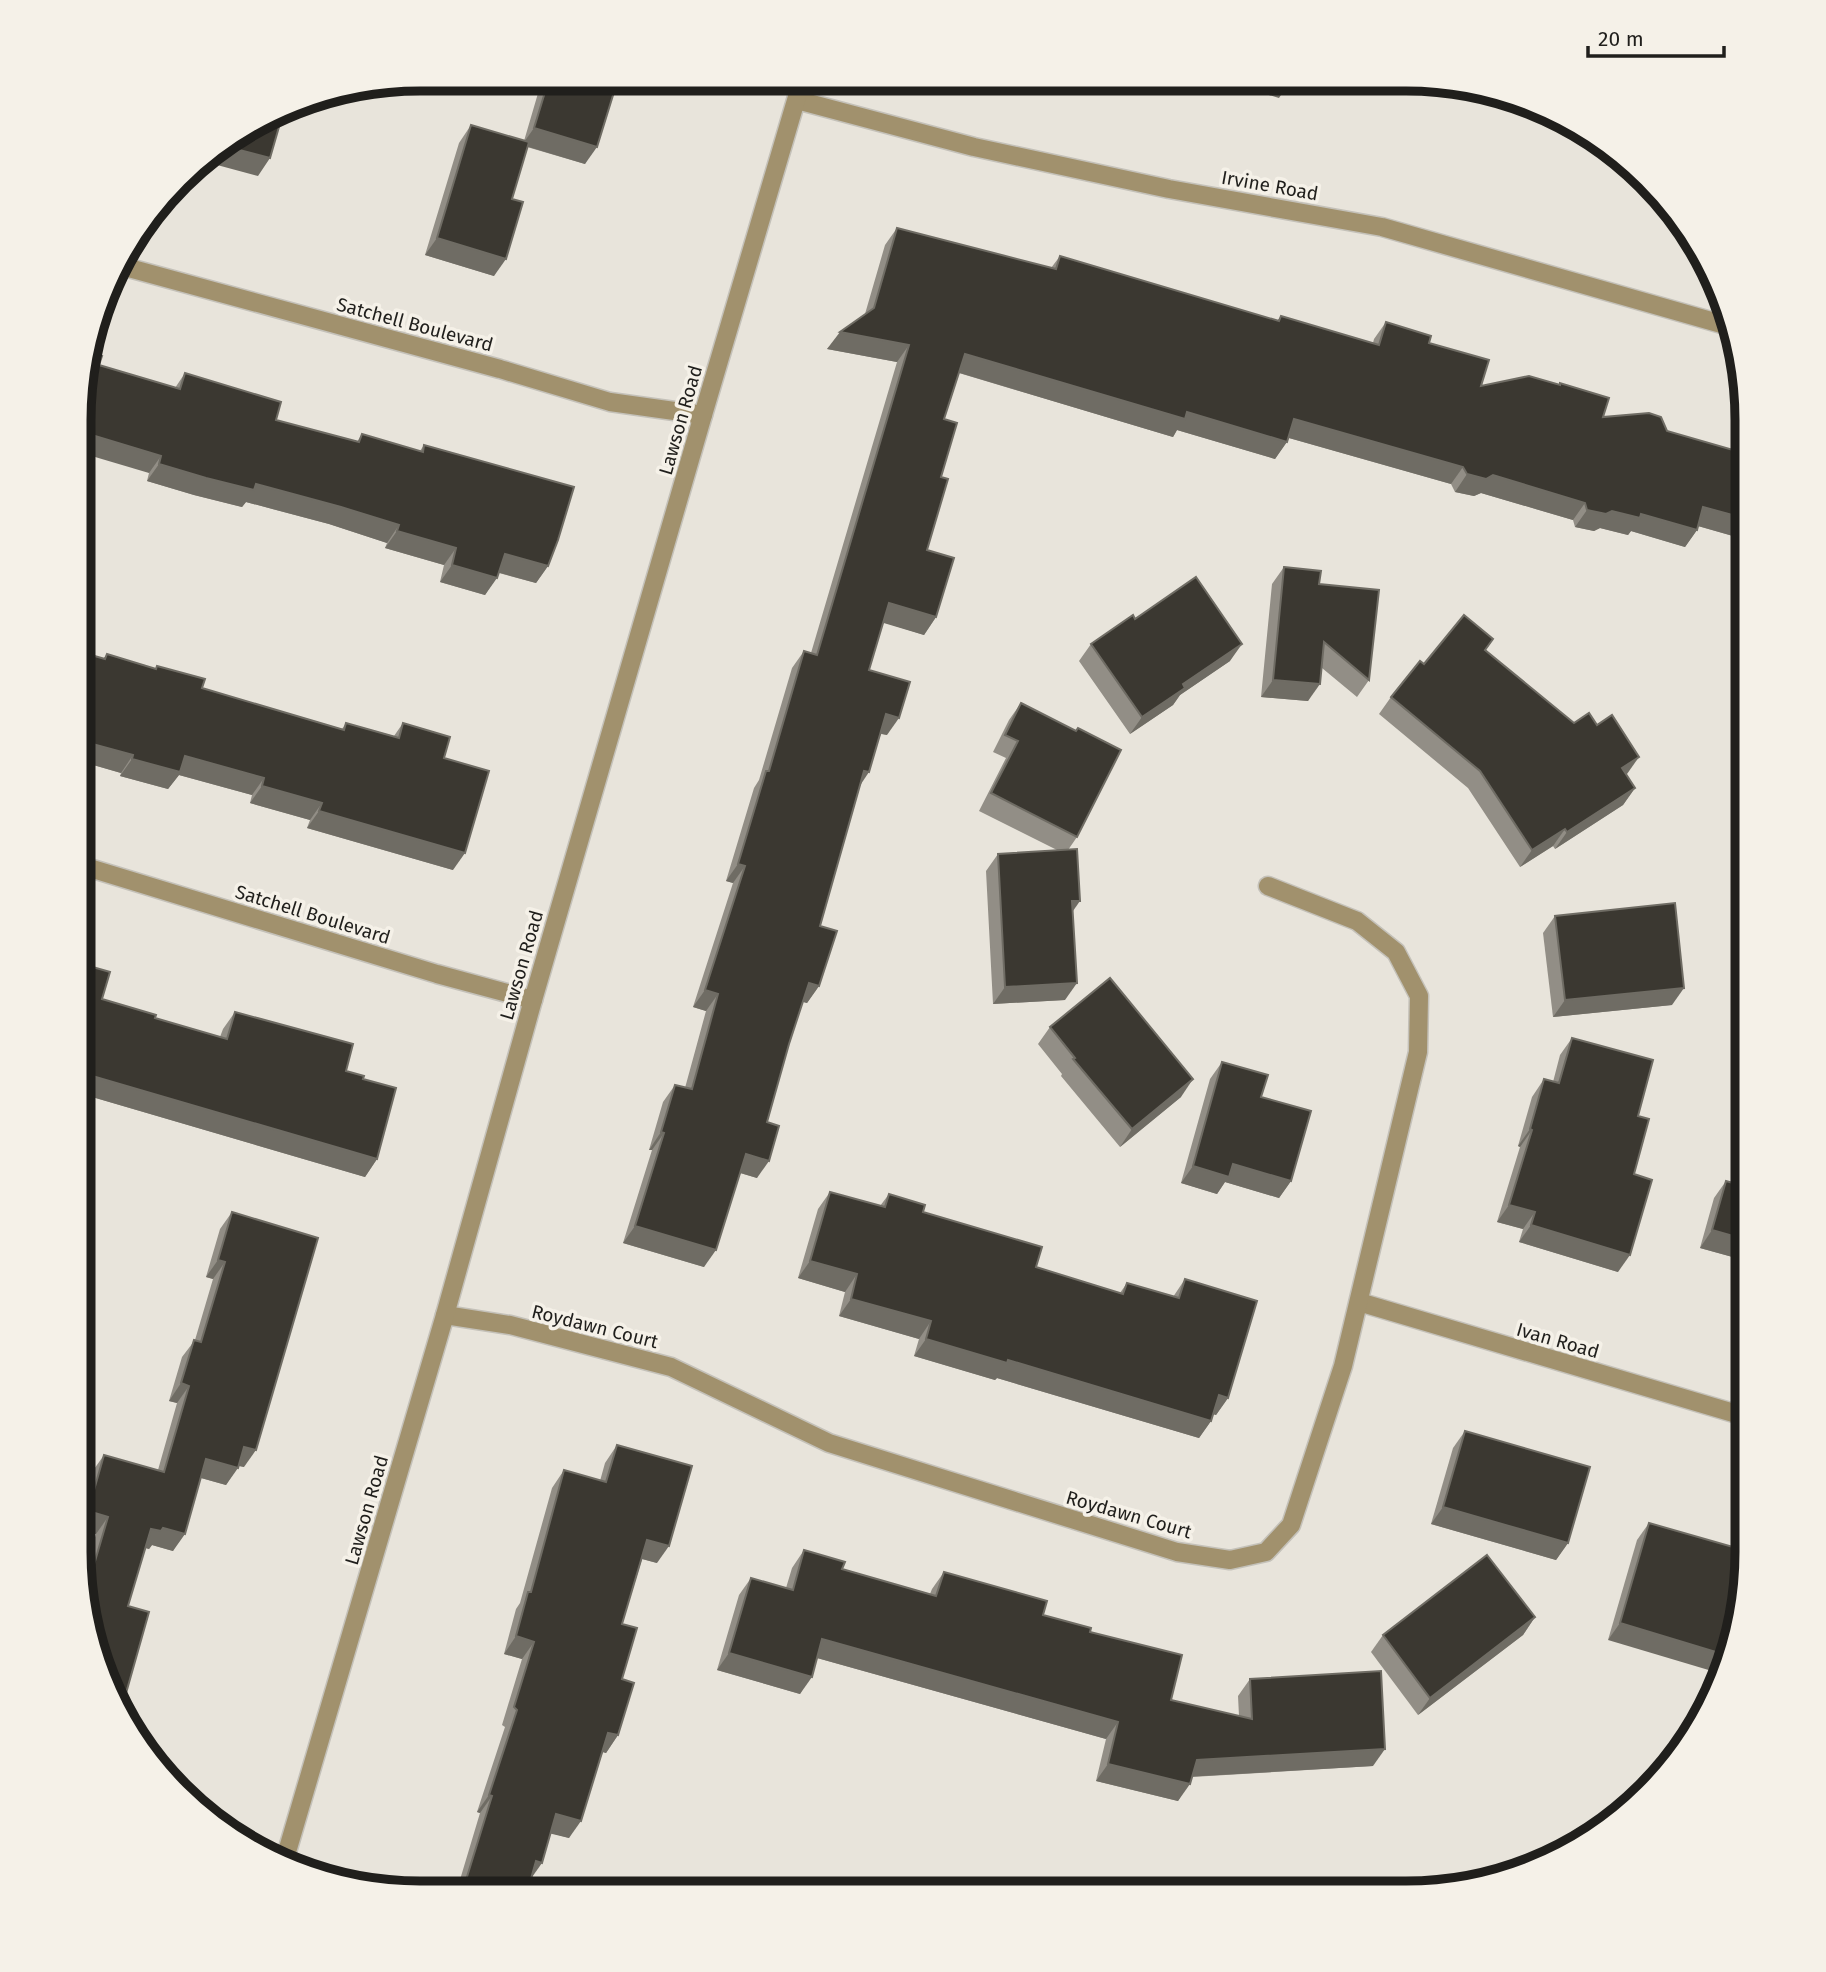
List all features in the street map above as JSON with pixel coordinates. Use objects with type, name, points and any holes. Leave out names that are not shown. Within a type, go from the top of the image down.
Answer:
[{"type":"street","name":"Lawson Road","points":[[287,1853],[799,91]]},
{"type":"street","name":"Irvine Road","points":[[797,100],[1026,158],[1169,189],[1382,227],[1721,324]]},
{"type":"street","name":"Satchell Boulevard","points":[[128,268],[610,402],[703,415]]},
{"type":"street","name":"Satchell Boulevard","points":[[91,868],[437,974],[533,1000]]},
{"type":"street","name":"Roydawn Court","points":[[445,1315],[510,1325],[671,1367],[829,1443],[1177,1552],[1230,1560],[1266,1552],[1291,1525],[1343,1366],[1418,1052],[1419,996],[1396,952],[1357,921],[1268,886]]},
{"type":"street","name":"Ivan Road","points":[[1359,1302],[1735,1414]]},
{"type":"building","points":[[545,91],[614,91],[597,147],[534,128]]},
{"type":"building","points":[[280,122],[270,158],[234,149]]},
{"type":"building","points":[[471,125],[529,142],[512,199],[523,202],[506,259],[437,238]]},
{"type":"building","points":[[897,228],[1056,269],[1060,256],[1279,321],[1281,316],[1379,345],[1386,322],[1431,336],[1429,343],[1489,360],[1481,386],[1529,376],[1560,383],[1609,398],[1603,417],[1649,413],[1661,417],[1667,431],[1735,451],[1735,516],[1703,507],[1697,530],[1641,514],[1640,518],[1612,511],[1606,514],[1587,510],[1585,503],[1493,475],[1486,479],[1467,474],[1463,467],[1294,419],[1287,442],[1187,412],[1185,419],[965,354],[944,419],[957,423],[941,477],[948,479],[927,550],[954,558],[936,617],[889,603],[869,670],[910,682],[899,718],[886,714],[869,772],[864,771],[820,926],[837,931],[819,986],[809,983],[789,1044],[767,1122],[779,1126],[769,1161],[746,1154],[716,1250],[635,1226],[664,1133],[661,1132],[675,1085],[692,1089],[718,994],[705,990],[745,866],[738,864],[804,651],[817,655],[909,345],[840,332],[874,308]]},
{"type":"building","points":[[97,355],[102,356],[99,365],[180,389],[185,373],[281,402],[276,420],[359,442],[362,434],[423,452],[424,445],[574,487],[548,566],[505,554],[497,578],[452,565],[456,548],[397,531],[399,525],[256,484],[254,490],[206,478],[159,464],[161,456],[91,435]]},
{"type":"building","points":[[1284,567],[1321,571],[1319,584],[1379,590],[1369,680],[1324,642],[1320,684],[1273,680]]},
{"type":"building","points":[[1196,577],[1242,644],[1183,684],[1185,688],[1142,717],[1091,644],[1133,615],[1135,619]]},
{"type":"building","points":[[1464,615],[1493,639],[1485,650],[1574,723],[1589,713],[1597,725],[1612,715],[1639,757],[1622,768],[1635,788],[1567,832],[1565,829],[1532,850],[1480,771],[1391,697],[1420,661],[1424,664]]},
{"type":"building","points":[[107,654],[156,669],[157,666],[205,679],[202,688],[344,730],[346,723],[399,738],[403,723],[450,737],[444,758],[489,771],[465,853],[319,811],[322,803],[262,786],[264,778],[185,756],[180,772],[132,759],[133,755],[91,744],[91,655],[105,659]]},
{"type":"building","points":[[1021,703],[1121,750],[1077,837],[991,793],[1018,741],[1005,735]]},
{"type":"building","points":[[1077,849],[1080,901],[1072,901],[1077,983],[1005,987],[998,854]]},
{"type":"building","points":[[1675,903],[1684,988],[1565,1000],[1555,916]]},
{"type":"building","points":[[91,967],[110,972],[102,999],[156,1015],[155,1018],[227,1039],[235,1012],[353,1044],[346,1071],[364,1076],[363,1079],[396,1088],[377,1159],[91,1076]]},
{"type":"building","points":[[1110,978],[1193,1079],[1132,1129],[1073,1059],[1075,1058],[1050,1027]]},
{"type":"building","points":[[1572,1038],[1653,1060],[1638,1116],[1649,1119],[1634,1174],[1652,1180],[1630,1255],[1531,1225],[1535,1212],[1509,1205],[1544,1079],[1559,1083]]},
{"type":"building","points":[[1222,1062],[1268,1075],[1261,1097],[1311,1111],[1291,1181],[1233,1164],[1229,1177],[1193,1166]]},
{"type":"building","points":[[1726,1181],[1735,1184],[1735,1237],[1712,1230]]},
{"type":"building","points":[[830,1192],[885,1207],[889,1194],[925,1205],[923,1212],[1042,1247],[1036,1267],[1123,1294],[1127,1283],[1179,1298],[1185,1279],[1257,1301],[1228,1398],[1219,1395],[1211,1421],[1008,1360],[1007,1363],[926,1339],[931,1321],[851,1299],[857,1274],[810,1261]]},
{"type":"building","points":[[232,1212],[318,1238],[256,1450],[244,1447],[238,1468],[206,1459],[185,1534],[163,1528],[161,1531],[151,1529],[128,1606],[149,1612],[125,1698],[102,1637],[92,1574],[108,1517],[91,1512],[91,1500],[104,1455],[164,1472],[189,1386],[181,1383],[194,1340],[201,1342],[225,1262],[218,1260]]},
{"type":"building","points":[[1465,1431],[1590,1467],[1568,1543],[1443,1507]]},
{"type":"building","points":[[617,1445],[692,1466],[669,1546],[647,1540],[622,1624],[637,1628],[622,1679],[634,1683],[618,1735],[608,1733],[581,1821],[556,1814],[542,1863],[536,1861],[530,1881],[466,1881],[492,1796],[489,1795],[517,1710],[514,1707],[534,1642],[516,1636],[528,1592],[531,1592],[564,1470],[606,1482]]},
{"type":"building","points":[[1649,1523],[1735,1548],[1729,1616],[1719,1653],[1620,1623]]},
{"type":"building","points":[[804,1550],[845,1562],[842,1569],[936,1596],[944,1572],[1047,1601],[1043,1615],[1091,1628],[1090,1632],[1182,1655],[1171,1700],[1252,1719],[1250,1679],[1381,1671],[1385,1749],[1197,1760],[1190,1784],[1108,1764],[1118,1722],[822,1639],[812,1677],[729,1653],[751,1578],[793,1590]]},
{"type":"building","points":[[1487,1555],[1535,1617],[1430,1698],[1383,1635]]}]
